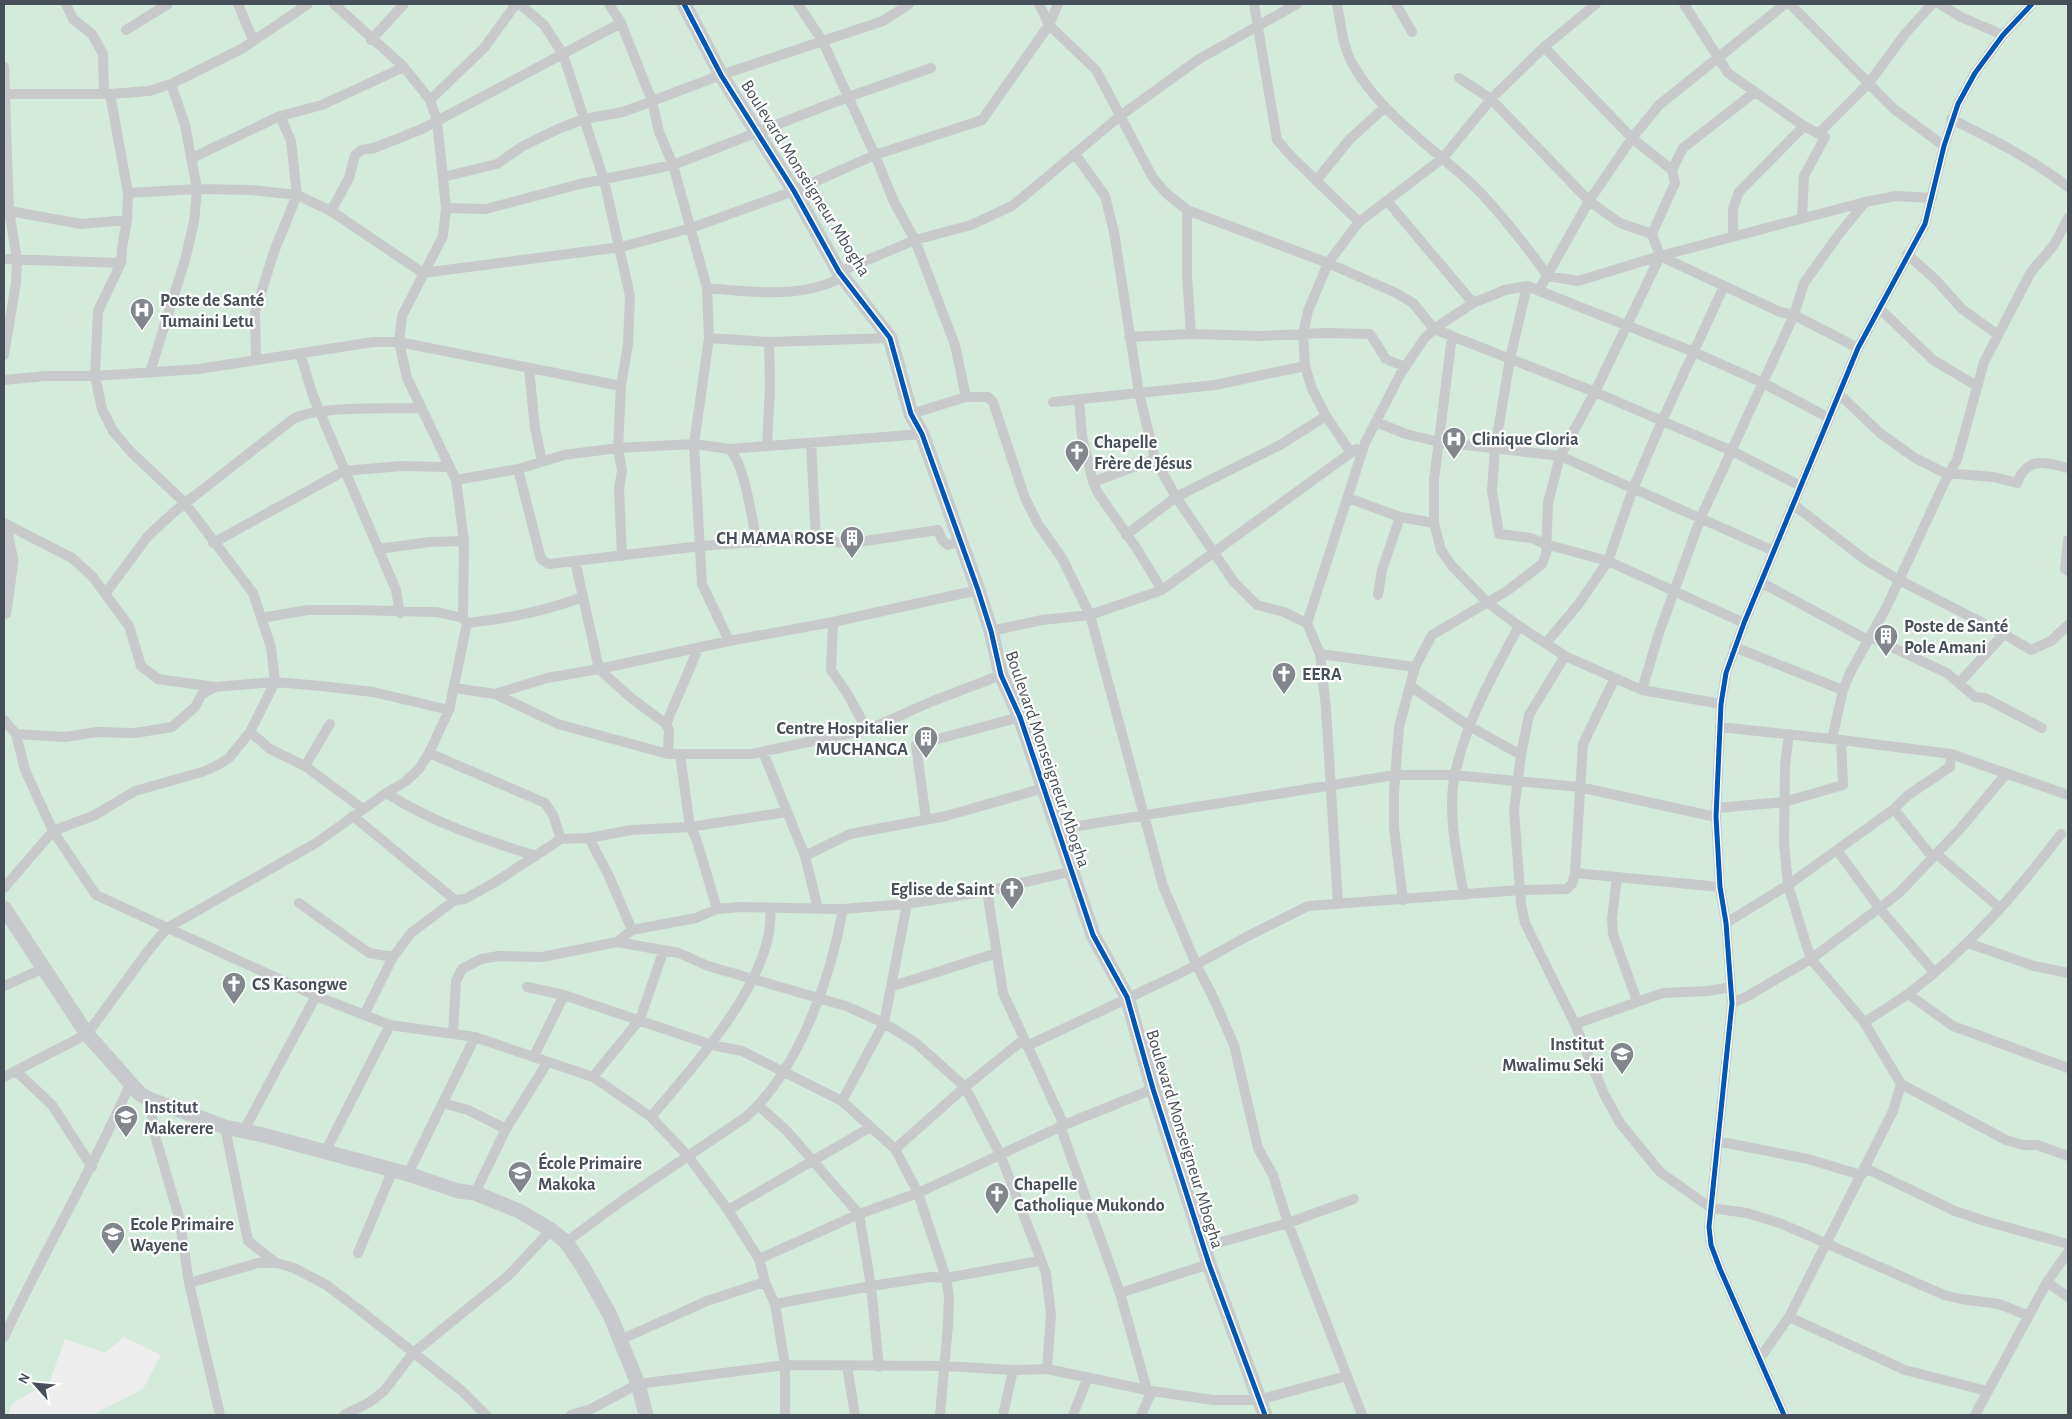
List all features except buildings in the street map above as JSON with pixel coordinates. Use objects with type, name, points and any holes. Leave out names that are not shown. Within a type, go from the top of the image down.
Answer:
[{"type":"street","points":[[4,888],[53,831],[95,815],[135,791],[202,772],[229,758],[250,732],[275,682],[271,647],[253,593],[185,503],[131,452],[113,431],[102,409],[95,376],[98,311],[121,263],[127,220],[128,193],[107,94],[102,54],[92,34],[73,19],[66,4]]},
{"type":"street","points":[[126,30],[168,4]]},
{"type":"street","points":[[238,4],[253,40]]},
{"type":"street","points":[[5,94],[107,94],[149,91],[171,84],[242,48],[308,4]]},
{"type":"street","points":[[4,1077],[87,1034],[167,928],[316,843],[386,793],[405,782],[419,769],[429,753],[448,710],[455,688],[465,621],[464,541],[456,480],[407,378],[399,342],[402,316],[443,236],[446,208],[437,121],[430,100],[404,67],[371,40],[334,4]]},
{"type":"street","points":[[371,40],[404,4]]},
{"type":"street","points":[[430,100],[484,48],[516,4]]},
{"type":"street","points":[[520,4],[544,26],[563,54],[604,180],[630,296],[628,344],[621,386],[618,448],[622,471],[619,489],[622,556]]},
{"type":"street","points":[[609,4],[621,23],[652,101],[659,132],[673,165],[707,288],[709,338],[694,444],[702,584],[729,641]]},
{"type":"street","name":"Boulevard Monseigneur Mbogha","points":[[684,4],[721,75],[794,191],[840,274],[890,338],[911,414],[922,434],[978,590],[991,631],[1001,675],[1020,717],[1093,935],[1127,997],[1153,1089],[1209,1264],[1265,1415]]},
{"type":"street","points":[[798,4],[823,42],[876,155],[894,202],[915,240],[955,345],[966,398]]},
{"type":"street","points":[[443,177],[497,164],[538,138],[584,119],[623,112],[721,75],[883,21],[909,4]]},
{"type":"street","points":[[1039,4],[1049,25],[1096,70],[1147,169],[1166,193],[1187,210],[1328,263],[1396,293],[1413,303],[1434,329],[1595,392],[1732,451],[1801,486]]},
{"type":"street","points":[[128,193],[198,189],[251,190],[297,195],[332,211],[423,273],[620,247],[691,228],[794,191],[876,155],[982,120],[1049,25],[1058,4]]},
{"type":"street","points":[[1254,4],[1277,140],[1358,222]]},
{"type":"street","points":[[707,288],[770,293],[813,287],[915,240],[971,225],[1012,206],[1120,116],[1199,59],[1297,4]]},
{"type":"street","points":[[1337,4],[1344,45],[1352,63],[1384,108],[1443,158],[1478,191],[1513,230],[1548,276],[1578,281],[1660,256],[1802,217],[1865,202],[1896,196],[1932,198]]},
{"type":"street","points":[[1396,4],[1412,32]]},
{"type":"street","points":[[1351,453],[1326,416],[1312,389],[1305,366],[1303,334],[1308,311],[1328,263],[1358,222],[1388,202],[1443,158],[1491,98],[1544,47],[1596,4]]},
{"type":"street","points":[[1684,4],[1728,73],[1804,126],[1825,137],[1804,176],[1802,217]]},
{"type":"street","points":[[1539,290],[1589,201],[1632,138],[1659,105],[1785,4]]},
{"type":"street","points":[[1790,4],[1894,109],[1944,146]]},
{"type":"street","points":[[1818,134],[1868,83],[1905,34],[1932,4]]},
{"type":"street","points":[[1940,4],[1961,17],[2003,35]]},
{"type":"street","points":[[1784,1415],[1711,1245],[1709,1228],[1732,1003],[1726,923],[1720,888],[1717,812],[1721,704],[1726,673],[1734,647],[1858,348],[1880,310],[1907,254],[1925,224],[1951,119],[1975,73],[2003,35],[2032,4]]},
{"type":"street","points":[[332,211],[349,178],[355,155],[437,121],[621,23]]},
{"type":"street","points":[[1544,47],[1632,138],[1672,170],[1675,183],[1652,234],[1660,256],[1780,312],[1794,314],[1858,348]]},
{"type":"street","points":[[4,67],[6,211],[17,259],[16,283],[7,318],[4,355]]},
{"type":"street","points":[[192,158],[280,116],[322,105],[404,67]]},
{"type":"street","points":[[446,208],[486,209],[521,198],[673,165],[848,97],[931,68]]},
{"type":"street","points":[[1459,78],[1491,98],[1589,201],[1620,223],[1652,234]]},
{"type":"street","points":[[150,372],[185,260],[194,222],[198,189],[185,124],[171,84]]},
{"type":"street","points":[[1672,170],[1683,148],[1755,92]]},
{"type":"street","points":[[1316,181],[1349,140],[1384,108]]},
{"type":"street","points":[[256,359],[255,312],[259,296],[275,249],[297,195],[291,141],[280,116]]},
{"type":"street","points":[[1951,119],[2010,148],[2050,172],[2068,187]]},
{"type":"street","points":[[1733,237],[1733,209],[1739,192],[1804,126]]},
{"type":"street","points":[[1075,154],[1105,196],[1114,232],[1139,393],[1155,459],[1176,497],[1234,582],[1257,605],[1284,612],[1307,623]]},
{"type":"street","points":[[1388,202],[1473,303]]},
{"type":"street","points":[[1642,690],[1674,589],[1701,517],[1715,482],[1732,451],[1794,314],[1804,283],[1865,202]]},
{"type":"street","points":[[1187,210],[1187,275],[1191,334]]},
{"type":"street","points":[[6,211],[81,224],[127,220]]},
{"type":"street","points":[[1059,829],[1395,775],[1454,775],[1579,787],[1717,812],[1784,802],[1843,785],[1837,739],[1843,690],[1899,580],[1949,472],[1957,460],[1984,362],[1997,334],[2031,272],[2054,245],[2068,218]]},
{"type":"street","points":[[1907,254],[1936,280],[1962,309],[1997,334]]},
{"type":"street","points":[[1403,900],[1394,828],[1395,775],[1399,727],[1415,667],[1432,635],[1488,603],[1542,564],[1546,554],[1548,504],[1560,456],[1595,392],[1660,256]]},
{"type":"street","points":[[4,259],[121,263]]},
{"type":"street","points":[[1526,286],[1510,360],[1495,450],[1492,491],[1499,534],[1531,538],[1545,544],[1608,561],[1674,589],[1744,623]]},
{"type":"street","points":[[1338,904],[1320,654],[1307,623],[1365,443],[1405,367],[1424,339],[1434,329],[1473,303],[1506,290],[1526,286],[1627,324],[1694,352],[1763,383],[1829,418]]},
{"type":"street","points":[[1546,643],[1578,605],[1608,561],[1662,421],[1724,286]]},
{"type":"street","points":[[1880,310],[1933,360],[1977,386]]},
{"type":"street","points":[[1129,337],[1191,334],[1260,336],[1370,334],[1386,359],[1405,367]]},
{"type":"street","points":[[1452,336],[1434,480],[1434,523],[1441,550],[1452,566],[1488,603],[1565,656],[1614,680],[1642,690],[1721,704]]},
{"type":"street","points":[[709,338],[769,342],[890,338]]},
{"type":"street","points":[[4,380],[45,376],[95,376],[199,369],[373,342],[399,342],[621,386]]},
{"type":"street","points":[[767,446],[770,386],[769,342]]},
{"type":"street","points":[[300,353],[319,411],[396,590],[400,613]]},
{"type":"street","points":[[1053,402],[1215,385],[1305,366]]},
{"type":"street","points":[[529,369],[535,428],[542,460]]},
{"type":"street","points":[[1839,394],[1880,433],[1914,458],[1949,472],[2016,483],[2022,470],[2032,464],[2042,462],[2068,468]]},
{"type":"street","points":[[911,414],[966,398],[988,397],[993,402],[1025,498],[1038,524],[1062,558],[1090,615],[1146,816],[1163,886],[1196,964],[1234,1045],[1258,1148],[1273,1175],[1288,1223],[1362,1415]]},
{"type":"street","points":[[1079,400],[1082,436],[1094,482],[1162,590]]},
{"type":"street","points":[[105,594],[148,536],[185,503],[293,419],[302,414],[319,411],[420,408]]},
{"type":"street","points":[[1126,535],[1176,497],[1280,445],[1326,416]]},
{"type":"street","points":[[1376,422],[1406,434],[1438,442],[1560,456],[1774,551]]},
{"type":"street","points":[[456,480],[518,469],[542,460],[618,448],[694,444],[729,449],[922,434]]},
{"type":"street","points":[[811,443],[816,539]]},
{"type":"street","points":[[991,631],[1042,620],[1090,615],[1162,590],[1365,443]]},
{"type":"street","points":[[729,449],[735,454],[743,478],[757,543]]},
{"type":"street","points":[[1094,482],[1155,459]]},
{"type":"street","points":[[214,543],[344,471],[401,466],[450,467]]},
{"type":"street","points":[[518,469],[541,559],[548,564],[701,546],[816,539],[852,542],[938,530],[942,540],[948,545],[960,542]]},
{"type":"street","points":[[1348,498],[1400,517],[1434,523]]},
{"type":"street","points":[[1794,505],[1867,561],[1899,580],[2032,650],[2051,641],[2068,625]]},
{"type":"street","points":[[1378,595],[1382,570],[1400,517]]},
{"type":"street","points":[[4,524],[72,558],[92,576],[129,626],[141,666],[158,679],[215,686],[275,682],[373,692],[448,710]]},
{"type":"street","points":[[4,528],[7,562],[4,612]]},
{"type":"street","points":[[2068,540],[2064,564],[2065,569],[2068,571]]},
{"type":"street","points":[[379,549],[429,542],[464,541]]},
{"type":"street","points":[[575,561],[599,669],[630,697],[666,724],[668,730],[668,754]]},
{"type":"street","points":[[1762,583],[1869,638],[1947,673],[1975,696],[1985,698],[2042,728]]},
{"type":"street","points":[[495,694],[547,678],[833,622],[978,590]]},
{"type":"street","points":[[261,618],[308,610],[400,613],[437,612],[465,621],[500,620],[552,609],[583,597]]},
{"type":"street","points":[[833,622],[831,670],[867,730]]},
{"type":"street","points":[[1464,896],[1456,851],[1453,816],[1454,775],[1469,726],[1519,626]]},
{"type":"street","points":[[1959,683],[2004,634]]},
{"type":"street","points":[[1734,647],[1843,690]]},
{"type":"street","points":[[666,724],[698,649]]},
{"type":"street","points":[[1320,654],[1415,667]]},
{"type":"street","points":[[1565,656],[1529,715],[1521,755],[1517,780],[1515,820],[1520,890],[1525,923],[1575,1024],[1604,1094],[1620,1123],[1660,1172],[1711,1208],[1747,1213],[1826,1241],[1944,1295],[1999,1304],[2029,1316]]},
{"type":"street","points":[[455,688],[495,694],[558,724],[668,754],[680,754],[763,752],[867,730],[932,701],[1001,675]]},
{"type":"street","points":[[895,1149],[965,1087],[1026,1043],[1196,964],[1302,909],[1338,904],[1464,896],[1520,890],[1567,889],[1572,884],[1575,873],[1583,744],[1614,680]]},
{"type":"street","points":[[16,734],[66,737],[97,732],[135,733],[172,727],[194,706],[202,694],[215,686]]},
{"type":"street","points":[[1410,686],[1469,726],[1521,755]]},
{"type":"street","points":[[926,819],[916,745],[1020,717]]},
{"type":"street","points":[[4,720],[16,734],[25,770],[53,831],[96,894],[316,996],[390,1025],[475,1037],[593,1077],[651,1117],[688,1156],[728,1210],[759,1259],[765,1282],[776,1304],[785,1365],[784,1415]]},
{"type":"street","points":[[305,766],[330,724]]},
{"type":"street","points":[[1720,728],[1837,739],[1951,754],[2068,795]]},
{"type":"street","points":[[250,732],[270,749],[305,766],[363,809]]},
{"type":"street","points":[[1790,734],[1784,802],[1788,885],[1811,959],[1864,1022],[1901,1084],[2006,1140],[2023,1145],[2037,1145],[2068,1156]]},
{"type":"street","points":[[763,752],[805,856],[818,909]]},
{"type":"street","points":[[429,753],[545,803],[553,815],[561,839]]},
{"type":"street","points":[[680,754],[690,826],[696,838],[717,909]]},
{"type":"street","points":[[1726,923],[1788,885],[1894,809],[1908,795],[1950,767],[1951,754]]},
{"type":"street","points":[[1732,1003],[1746,997],[1811,959],[1898,894],[1960,830],[2006,774]]},
{"type":"street","points":[[805,856],[850,834],[946,816],[1044,788]]},
{"type":"street","points":[[386,793],[429,818],[473,837],[536,856]]},
{"type":"street","points":[[1894,809],[1929,853],[1956,869],[2000,908]]},
{"type":"street","points":[[364,1015],[393,957],[411,933],[455,900],[465,899],[561,839],[589,838],[631,830],[690,826],[787,812]]},
{"type":"street","points":[[353,816],[455,900]]},
{"type":"street","points":[[1864,1022],[1908,994],[1968,943],[2000,908],[2061,834]]},
{"type":"street","points":[[589,838],[608,874],[632,930]]},
{"type":"street","points":[[1838,850],[1880,909],[1934,972]]},
{"type":"street","points":[[618,942],[632,930],[696,918],[717,909],[843,909],[907,904],[987,891],[1073,871]]},
{"type":"street","points":[[1575,873],[1720,888]]},
{"type":"street","points":[[1617,877],[1612,934],[1637,1001]]},
{"type":"street","points":[[987,891],[1003,994],[1062,1125],[1120,1293],[1149,1391],[1141,1415]]},
{"type":"street","points":[[298,903],[369,953],[393,957]]},
{"type":"street","points":[[842,1101],[884,1023],[893,986],[907,904]]},
{"type":"street","points":[[4,908],[87,1034],[130,1084],[149,1099],[224,1127],[263,1135],[392,1172],[408,1174],[458,1191],[475,1194],[519,1210],[551,1230],[566,1242],[583,1267],[610,1315],[638,1384],[646,1415]]},
{"type":"street","points":[[651,1117],[712,1045],[752,979],[767,944],[772,923],[770,908]]},
{"type":"street","points":[[566,1242],[746,1117],[758,1106],[784,1072],[819,998],[837,945],[843,909]]},
{"type":"street","points":[[453,1034],[456,981],[467,964],[499,956],[542,957],[618,942],[663,952],[679,953],[708,966],[846,1006],[884,1023],[932,1056],[965,1087],[1000,1154],[1039,1261],[1046,1273],[1051,1315],[1047,1369]]},
{"type":"street","points":[[1968,943],[2034,966],[2068,973]]},
{"type":"street","points":[[593,1077],[640,1019],[663,952]]},
{"type":"street","points":[[893,986],[997,954]]},
{"type":"street","points":[[4,986],[44,968]]},
{"type":"street","points":[[527,987],[564,995],[599,1008],[640,1019],[712,1045],[742,1051],[842,1101],[895,1149],[918,1193],[946,1278],[949,1296],[940,1415]]},
{"type":"street","points":[[1575,1024],[1664,993],[1708,991],[1731,987]]},
{"type":"street","points":[[1908,994],[1953,1026],[2068,1068]]},
{"type":"street","points":[[534,1056],[564,995]]},
{"type":"street","points":[[243,1132],[316,996]]},
{"type":"street","points":[[325,1152],[390,1025]]},
{"type":"street","points":[[408,1174],[475,1037]]},
{"type":"street","points":[[475,1194],[506,1129],[547,1062]]},
{"type":"street","points":[[16,1071],[52,1105],[92,1167]]},
{"type":"street","points":[[4,1337],[7,1319],[19,1302],[92,1167],[130,1084]]},
{"type":"street","points":[[1760,1358],[1789,1317],[1892,1111],[1901,1084]]},
{"type":"street","points":[[759,1259],[859,1214],[918,1193],[1062,1125],[1153,1089]]},
{"type":"street","points":[[149,1099],[156,1139],[179,1216],[189,1283],[220,1415]]},
{"type":"street","points":[[443,1103],[468,1110],[506,1129]]},
{"type":"street","points":[[758,1106],[787,1131],[859,1214],[871,1286],[879,1366]]},
{"type":"street","points":[[224,1127],[244,1210],[248,1241],[277,1263]]},
{"type":"street","points":[[728,1210],[871,1127]]},
{"type":"street","points":[[1717,1141],[1808,1159],[1861,1175]]},
{"type":"street","points":[[1861,1175],[1867,1168],[1956,1211],[1985,1222],[2068,1244]]},
{"type":"street","points":[[358,1253],[392,1172]]},
{"type":"street","points":[[1204,1247],[1288,1223],[1354,1199]]},
{"type":"street","points":[[344,1415],[370,1402],[384,1391],[413,1353],[508,1276],[551,1230]]},
{"type":"street","points":[[1975,1415],[1987,1390],[2048,1282],[2068,1252]]},
{"type":"street","points":[[776,1304],[871,1286],[930,1277],[946,1278],[1039,1261]]},
{"type":"street","points":[[189,1283],[258,1263],[277,1263],[294,1268],[325,1284],[462,1391],[486,1415]]},
{"type":"street","points":[[1120,1293],[1209,1264]]},
{"type":"street","points":[[620,1340],[707,1301],[765,1282]]},
{"type":"street","points":[[2048,1282],[2068,1297]]},
{"type":"street","points":[[1789,1317],[1905,1370],[1987,1390]]},
{"type":"street","points":[[571,1415],[591,1409],[638,1384],[785,1365],[945,1366],[1013,1370],[1047,1369],[1149,1391],[1212,1400],[1258,1400],[1347,1376]]},
{"type":"street","points":[[847,1366],[855,1415]]},
{"type":"street","points":[[1003,1415],[1013,1370]]},
{"type":"street","points":[[1073,1415],[1088,1377]]},
{"type":"green space","points":[[4,4],[2068,4],[2068,1415],[98,1415],[96,1413],[143,1389],[161,1355],[124,1337],[105,1353],[65,1339],[50,1381],[12,1404],[8,1415],[4,1415]]},
{"type":"cycle path","points":[[684,4],[721,75],[794,191],[839,272],[890,338],[911,414],[922,434],[978,590],[991,631],[1001,675],[1020,717],[1093,935],[1127,997],[1153,1089],[1209,1264],[1265,1415]]},
{"type":"cycle path","points":[[1784,1415],[1720,1269],[1711,1245],[1709,1227],[1732,1003],[1726,923],[1720,887],[1716,817],[1721,704],[1726,673],[1744,623],[1858,348],[1925,224],[1944,146],[1958,104],[1975,73],[2003,35],[2032,4]]},
{"type":"place","name":"Poste de Santé Tumaini Letu","points":[[142,331]]},
{"type":"place","name":"Clinique Gloria","points":[[1454,460]]},
{"type":"place","name":"Chapelle Frère de Jésus","points":[[1077,473]]},
{"type":"place","name":"CH MAMA ROSE","points":[[852,559]]},
{"type":"place","name":"Poste de Santé Pole Amani","points":[[1886,657]]},
{"type":"place","name":"EERA","points":[[1284,695]]},
{"type":"place","name":"Centre Hospitalier MUCHANGA","points":[[926,759]]},
{"type":"place","name":"Eglise de Saint","points":[[1012,910]]},
{"type":"place","name":"CS Kasongwe","points":[[234,1005]]},
{"type":"place","name":"Institut Mwalimu Seki","points":[[1622,1075]]},
{"type":"place","name":"Institut Makerere","points":[[126,1138]]},
{"type":"place","name":"École Primaire Makoka","points":[[520,1194]]},
{"type":"place","name":"Chapelle Catholique Mukondo","points":[[997,1215]]},
{"type":"place","name":"Ecole Primaire Wayene","points":[[113,1255]]}]
